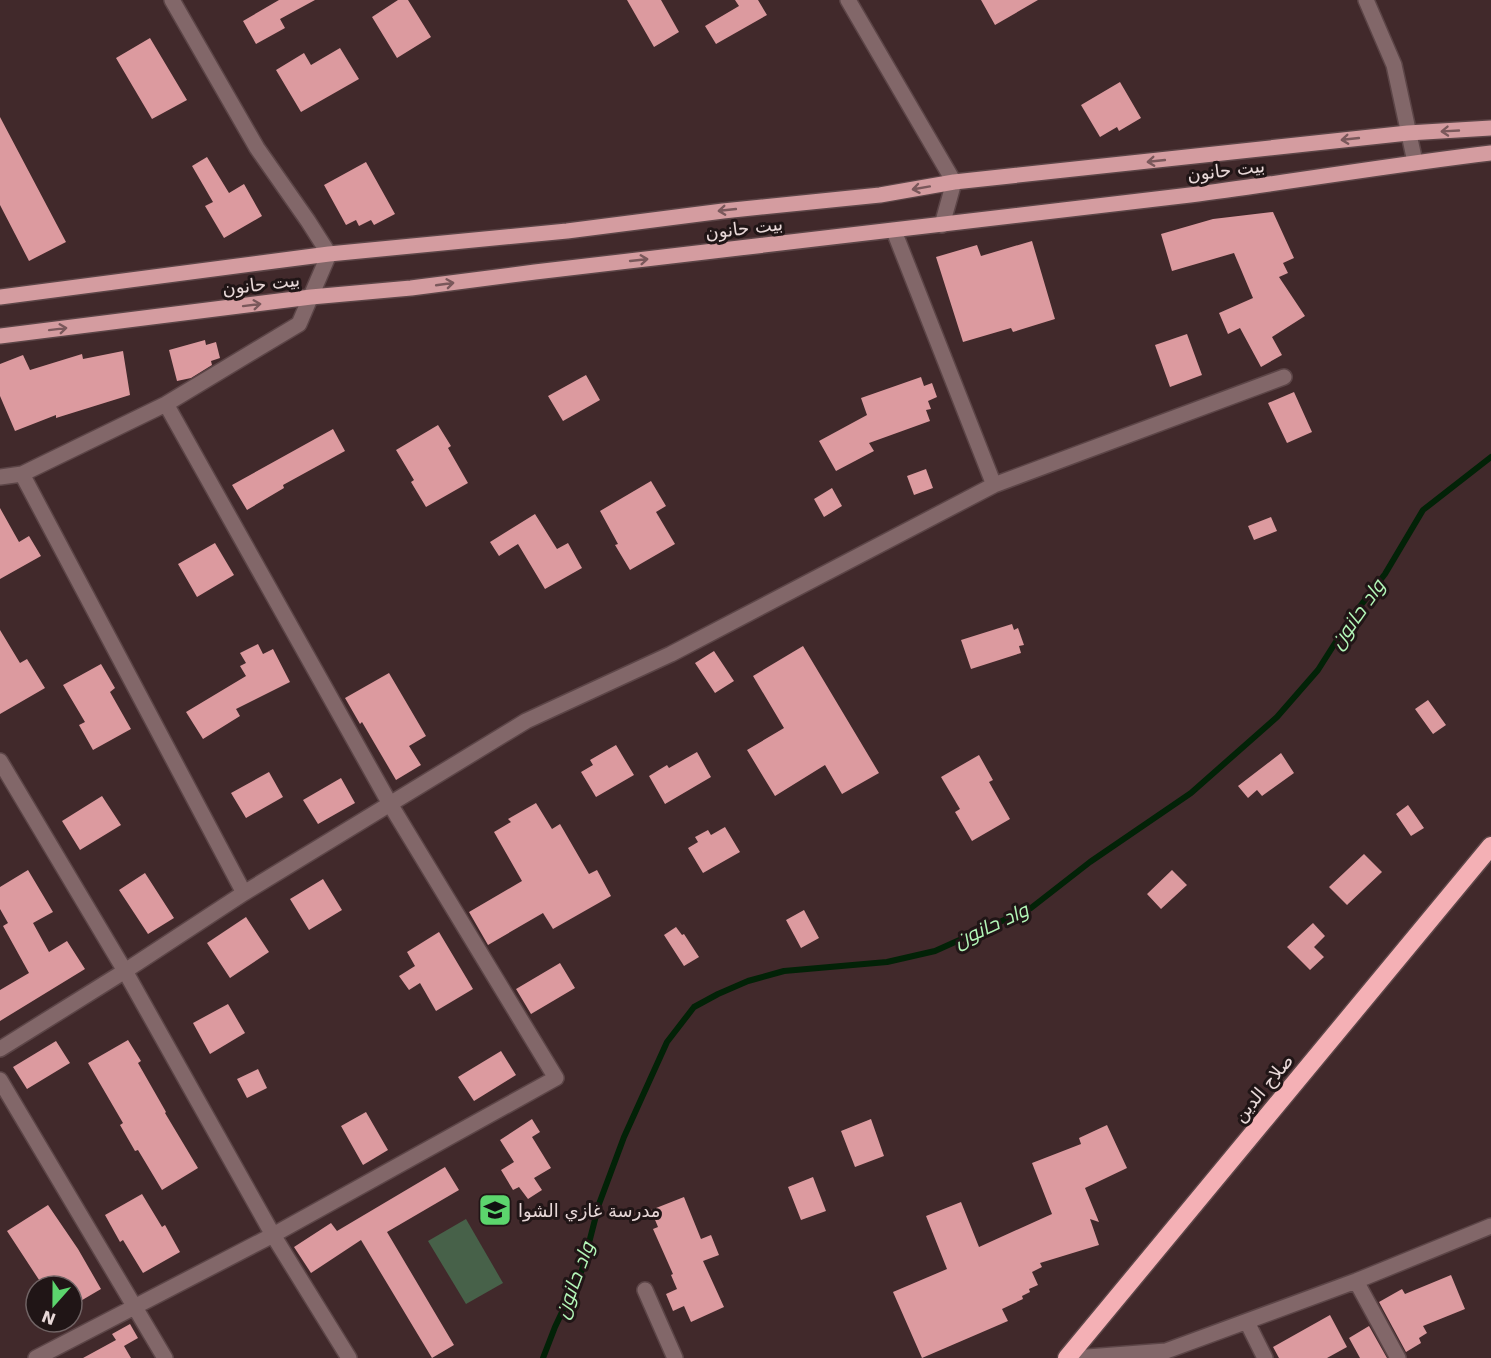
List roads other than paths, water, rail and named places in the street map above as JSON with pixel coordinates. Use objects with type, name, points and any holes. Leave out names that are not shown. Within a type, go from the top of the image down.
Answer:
[{"type":"highway","name":"صلاح الدين","points":[[1067,1358],[1491,846]]},
{"type":"main road","name":"بيت حانون","points":[[0,297],[329,254],[567,231],[723,210],[880,195],[954,182],[1408,133],[1491,128]]},
{"type":"main road","name":"بيت حانون","points":[[0,336],[311,297],[411,288],[894,231],[1287,182],[1491,153]]},
{"type":"street","points":[[0,477],[22,474],[166,404],[299,324],[329,254],[257,148],[172,0]]},
{"type":"street","points":[[848,0],[954,182],[942,225]]},
{"type":"street","points":[[1366,0],[1394,65],[1415,162]]},
{"type":"street","points":[[894,231],[994,485]]},
{"type":"street","points":[[0,1049],[244,893],[526,721],[671,654],[994,485],[1284,377]]},
{"type":"street","points":[[36,1358],[273,1235],[556,1078],[390,804],[166,404]]},
{"type":"street","points":[[22,474],[244,893]]},
{"type":"street","points":[[0,761],[125,971],[273,1235],[349,1358]]},
{"type":"street","points":[[0,1080],[165,1358]]},
{"type":"street","points":[[1074,1358],[1166,1351],[1356,1281],[1491,1226]]},
{"type":"street","points":[[1356,1281],[1398,1358]]},
{"type":"street","points":[[645,1290],[675,1358]]},
{"type":"street","points":[[1247,1322],[1265,1358]]},
{"type":"waterway","name":"واد حانون","points":[[543,1358],[582,1270],[599,1204],[624,1137],[667,1042],[694,1007],[748,981],[784,971],[887,962],[935,951],[1031,908],[1090,862],[1191,793],[1277,717],[1318,670],[1351,618],[1385,574],[1423,510],[1491,457]]},
{"type":"place","name":"مدرسة غازي الشوا","points":[[495,1210]]}]
